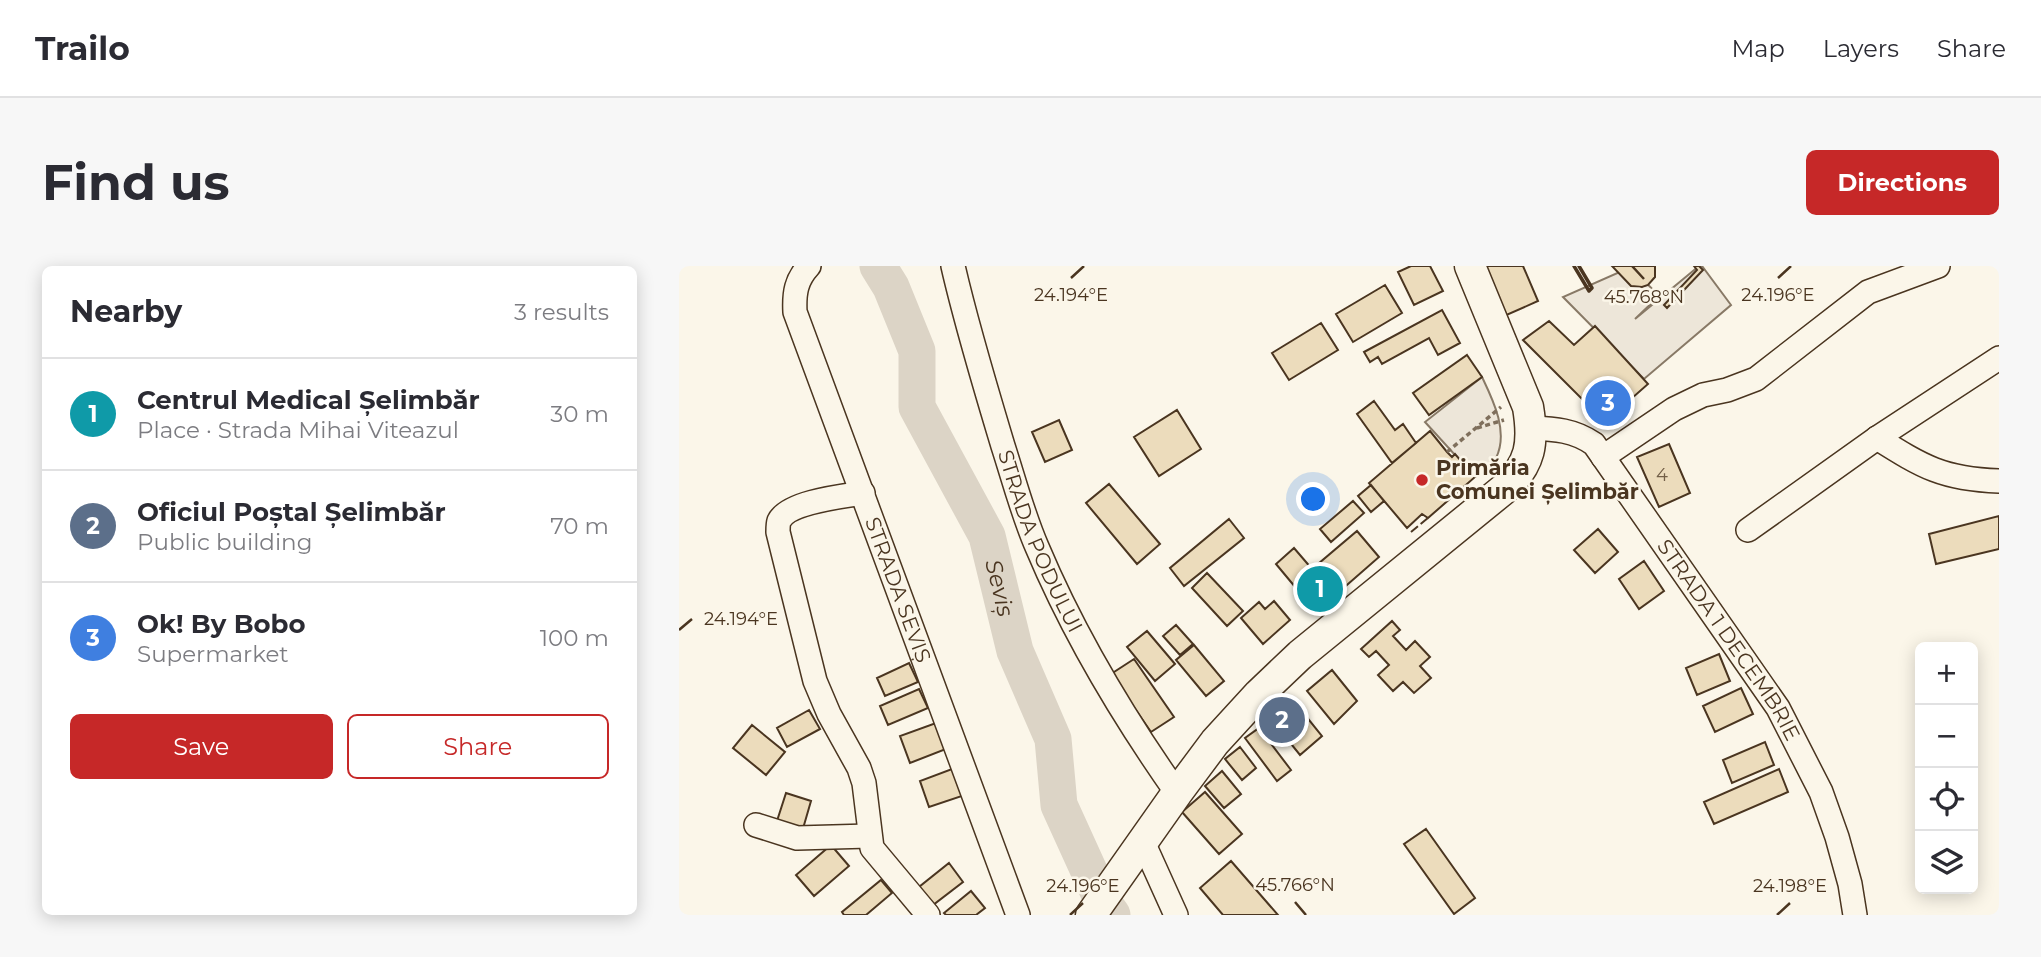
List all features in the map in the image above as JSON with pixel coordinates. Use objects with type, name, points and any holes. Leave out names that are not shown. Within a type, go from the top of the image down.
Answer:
[{"type":"main road","points":[[1091,915],[1215,742],[1259,694],[1300,655],[1515,479],[1523,467],[1529,452],[1518,424],[1528,407],[1470,266]]},
{"type":"street","name":"STRADA SEVIȘ","points":[[809,266],[800,275],[794,293],[795,312],[1018,915]]},
{"type":"street","name":"STRADA PODULUI","points":[[953,266],[974,352],[1036,545],[1078,635],[1107,687],[1177,793]]},
{"type":"street","points":[[1603,457],[1674,409],[1703,395],[1727,390],[1756,379],[1868,292],[1938,266]]},
{"type":"street","points":[[1748,530],[1877,438],[1999,358]]},
{"type":"street","name":"STRADA 1 DECEMBRIE","points":[[1518,424],[1561,429],[1582,436],[1594,444],[1778,708],[1821,792],[1850,884],[1855,915]]},
{"type":"street","points":[[1877,438],[1916,463],[1940,473],[1959,478],[1999,481]]},
{"type":"street","points":[[863,493],[807,504],[788,512],[779,520],[778,532],[815,681],[864,783],[872,848],[928,915]]},
{"type":"street","points":[[756,825],[797,838],[869,836]]},
{"type":"street","points":[[1143,842],[1176,915]]},
{"type":"path","points":[[1447,452],[1501,407]]},
{"type":"path","points":[[1475,429],[1518,424]]},
{"type":"shaded area","points":[[1702,266],[1731,305],[1644,379],[1563,297],[1631,267],[1659,296],[1635,319]]},
{"type":"shaded area","points":[[1482,377],[1498,416],[1501,438],[1495,461],[1475,477],[1425,422]]},
{"type":"building","points":[[1411,266],[1430,266],[1443,291],[1414,305],[1398,272]]},
{"type":"building","points":[[1479,266],[1523,266],[1538,301],[1502,317]]},
{"type":"building","points":[[1612,266],[1655,266],[1655,277],[1648,285],[1631,286]]},
{"type":"building","points":[[1694,266],[1703,270],[1667,308],[1664,305],[1697,270]]},
{"type":"building","points":[[1385,285],[1402,313],[1353,342],[1336,314]]},
{"type":"building","points":[[1442,310],[1460,343],[1438,355],[1429,338],[1382,364],[1378,357],[1370,362],[1364,352]]},
{"type":"building","points":[[1549,321],[1574,345],[1595,326],[1648,384],[1605,422],[1523,340]]},
{"type":"building","points":[[1321,323],[1338,350],[1289,380],[1272,353]]},
{"type":"building","points":[[1467,355],[1482,377],[1429,415],[1413,393]]},
{"type":"building","points":[[1374,401],[1395,430],[1403,424],[1416,443],[1392,463],[1357,414]]},
{"type":"building","points":[[1177,410],[1201,449],[1159,476],[1134,437]]},
{"type":"building","points":[[1059,420],[1072,450],[1045,462],[1032,432]]},
{"type":"building","name":"Primăria Comunei Șelimbăr","points":[[1430,431],[1447,452],[1452,457],[1455,454],[1475,477],[1428,518],[1422,514],[1407,528],[1369,483]]},
{"type":"building","points":[[1669,444],[1690,493],[1659,507],[1637,457]]},
{"type":"building","points":[[1109,484],[1160,544],[1137,564],[1086,503]]},
{"type":"building","points":[[1371,485],[1384,501],[1371,512],[1358,496]]},
{"type":"building","points":[[1353,501],[1364,513],[1331,542],[1320,529]]},
{"type":"building","points":[[1999,516],[1999,549],[1936,564],[1929,534]]},
{"type":"building","points":[[1229,519],[1244,538],[1184,586],[1170,568]]},
{"type":"building","points":[[1598,529],[1618,552],[1595,573],[1574,550]]},
{"type":"building","points":[[1357,531],[1379,557],[1316,612],[1276,564],[1294,548],[1312,569]]},
{"type":"building","points":[[1644,561],[1664,591],[1639,609],[1619,579]]},
{"type":"building","points":[[1207,573],[1243,611],[1227,626],[1192,588]]},
{"type":"building","points":[[1274,601],[1290,620],[1263,644],[1241,618],[1259,602],[1265,609]]},
{"type":"building","points":[[1392,621],[1400,630],[1393,636],[1406,650],[1415,641],[1430,657],[1420,666],[1431,678],[1414,693],[1403,682],[1393,691],[1378,675],[1389,665],[1376,651],[1369,657],[1361,649]]},
{"type":"building","points":[[1176,625],[1193,644],[1180,655],[1163,636]]},
{"type":"building","points":[[1147,631],[1175,664],[1155,681],[1127,647]]},
{"type":"building","points":[[1194,645],[1224,681],[1206,696],[1176,660]]},
{"type":"building","points":[[1719,654],[1730,681],[1697,695],[1686,668]]},
{"type":"building","points":[[1134,659],[1174,717],[1151,732],[1111,674]]},
{"type":"building","points":[[909,663],[918,682],[885,696],[877,678]]},
{"type":"building","points":[[1332,670],[1357,701],[1334,724],[1307,691]]},
{"type":"building","points":[[1741,688],[1753,714],[1715,732],[1703,706]]},
{"type":"building","points":[[919,689],[928,708],[888,725],[880,706]]},
{"type":"building","points":[[1293,700],[1322,736],[1300,755],[1271,719]]},
{"type":"building","points":[[809,710],[820,729],[787,747],[777,728]]},
{"type":"building","points":[[936,723],[946,749],[910,763],[900,736]]},
{"type":"building","points":[[752,725],[785,752],[766,775],[733,748]]},
{"type":"building","points":[[1259,728],[1291,770],[1277,781],[1245,738]]},
{"type":"building","points":[[1765,742],[1774,765],[1732,783],[1723,760]]},
{"type":"building","points":[[1240,747],[1256,768],[1242,780],[1225,759]]},
{"type":"building","points":[[952,769],[962,796],[929,807],[920,781]]},
{"type":"building","points":[[1779,769],[1788,792],[1714,824],[1704,802]]},
{"type":"building","points":[[1222,771],[1241,794],[1224,808],[1205,786]]},
{"type":"building","points":[[1205,792],[1242,834],[1219,854],[1182,812]]},
{"type":"building","points":[[786,793],[811,801],[802,832],[776,824]]},
{"type":"building","points":[[1426,829],[1475,898],[1454,914],[1404,844]]},
{"type":"building","points":[[831,845],[849,866],[814,896],[796,875]]},
{"type":"building","points":[[1231,861],[1278,915],[1223,915],[1200,888]]},
{"type":"building","points":[[949,863],[963,882],[933,905],[919,887]]},
{"type":"building","points":[[881,880],[892,893],[866,915],[844,915],[842,912]]},
{"type":"building","points":[[971,891],[985,908],[976,915],[944,913]]},
{"type":"waterway","name":"Seviș","points":[[878,266],[891,287],[917,351],[917,407],[987,536],[1015,651],[1053,739],[1059,805],[1104,904],[1112,915]]},
{"type":"fence","points":[[1411,532],[1428,518]]},
{"type":"wall","points":[[1574,266],[1589,291]]},
{"type":"wall","points":[[1579,266],[1592,288],[1589,291]]},
{"type":"place","name":"Ok! By Bobo","points":[[1608,403]]},
{"type":"place","name":"Primăria Comunei Șelimbăr","points":[[1422,480]]},
{"type":"place","name":"Centrul Medical Șelimbăr","points":[[1320,589]]},
{"type":"place","name":"Oficiul Poștal Șelimbăr","points":[[1282,720]]}]
